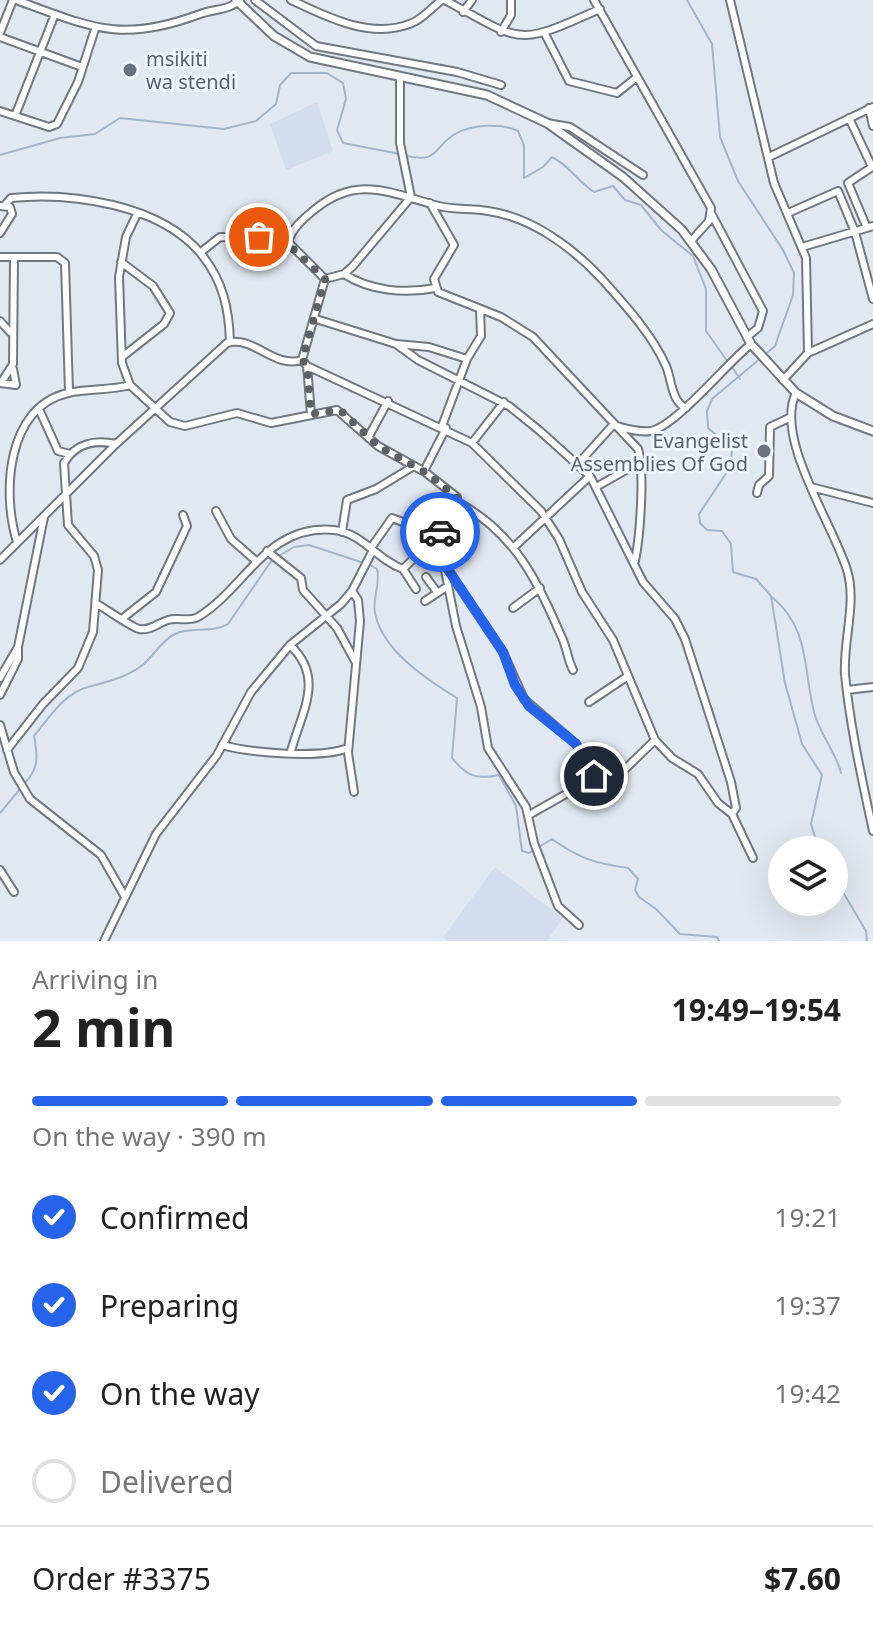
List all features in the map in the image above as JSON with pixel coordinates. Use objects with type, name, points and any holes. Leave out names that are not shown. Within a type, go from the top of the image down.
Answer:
[{"type":"main road","points":[[238,1],[292,49],[310,57],[487,95],[547,123],[623,177],[691,241],[711,269],[749,340],[796,393],[833,416],[873,431]]},
{"type":"street","points":[[82,67],[0,35],[14,0],[95,29],[152,29],[238,1]]},
{"type":"street","points":[[255,0],[316,46],[457,72],[501,85]]},
{"type":"street","points":[[291,0],[337,22],[379,27],[409,24],[444,0],[501,32],[519,36],[545,34],[600,9]]},
{"type":"street","points":[[463,12],[472,0]]},
{"type":"street","points":[[501,32],[511,15],[511,0]]},
{"type":"street","points":[[594,0],[763,311],[758,328],[749,340],[686,408],[664,426],[650,431],[613,425]]},
{"type":"street","points":[[730,0],[774,183],[802,247],[807,268],[808,353]]},
{"type":"street","points":[[15,116],[55,14]]},
{"type":"street","points":[[0,111],[49,127],[57,124],[95,29]]},
{"type":"street","points":[[545,34],[569,81],[617,93],[637,77]]},
{"type":"street","points":[[400,78],[400,143],[411,197]]},
{"type":"street","points":[[769,157],[871,107],[873,126]]},
{"type":"street","points":[[802,247],[870,227],[848,183],[872,167],[849,118]]},
{"type":"street","points":[[547,123],[570,127],[643,175]]},
{"type":"street","points":[[325,279],[290,246],[289,238],[311,212],[341,191],[360,188],[512,217],[568,249],[631,313],[666,367],[677,401],[686,408]]},
{"type":"street","points":[[788,213],[837,190],[855,232],[873,299]]},
{"type":"street","points":[[0,233],[11,217],[11,210],[2,205],[11,198],[60,197],[101,203],[164,226],[201,252],[225,297],[230,342]]},
{"type":"street","points":[[325,279],[344,274],[411,197]]},
{"type":"street","points":[[430,202],[454,245],[434,279],[435,288],[445,297],[501,317],[533,337],[638,449],[642,461],[640,536],[635,561]]},
{"type":"street","points":[[691,241],[706,226],[711,213]]},
{"type":"street","points":[[137,214],[126,237],[118,307],[122,357],[130,385],[157,406],[170,422],[185,426],[237,413],[271,423],[340,410],[369,436],[424,471],[514,547],[540,588],[573,670]]},
{"type":"street","points":[[201,252],[220,237],[289,238]]},
{"type":"street","points":[[0,257],[57,257],[65,263],[69,392]]},
{"type":"street","points":[[0,383],[16,385],[12,368],[14,257]]},
{"type":"street","points":[[121,262],[153,286],[170,313],[164,324],[122,357]]},
{"type":"street","points":[[344,274],[359,282],[391,290],[435,288]]},
{"type":"street","points":[[311,414],[304,363],[325,279]]},
{"type":"street","points":[[424,471],[444,427],[467,359],[481,336],[480,309]]},
{"type":"street","points":[[12,317],[0,320],[13,339]]},
{"type":"street","points":[[316,319],[396,344],[429,347],[467,359]]},
{"type":"street","points":[[783,380],[808,353],[873,324]]},
{"type":"street","points":[[0,560],[116,444],[230,342],[244,343],[281,362],[304,363],[444,427],[472,443],[547,518],[628,676],[655,740],[672,758],[698,774],[718,803],[732,814],[753,858]]},
{"type":"street","points":[[396,344],[418,360],[504,402],[590,476],[643,582],[675,619],[685,639],[731,782],[736,808],[732,814]]},
{"type":"street","points":[[0,383],[12,368]]},
{"type":"street","points":[[17,542],[11,490],[13,450],[39,409],[69,392],[100,392],[130,385]]},
{"type":"street","points":[[796,393],[789,418],[811,487],[839,546],[849,577],[845,657],[847,690],[873,831]]},
{"type":"street","points":[[369,436],[388,401]]},
{"type":"street","points":[[472,443],[504,402]]},
{"type":"street","points":[[39,409],[58,451],[70,454]]},
{"type":"street","points":[[757,493],[759,485],[769,476],[770,427],[789,418]]},
{"type":"street","points":[[577,465],[613,425]]},
{"type":"street","points":[[7,750],[43,704],[78,668],[91,641],[97,604],[96,563],[68,525],[64,463],[70,454],[86,444],[116,444]]},
{"type":"street","points":[[596,487],[642,461]]},
{"type":"street","points":[[342,532],[347,500],[376,489],[414,466]]},
{"type":"street","points":[[514,547],[590,476]]},
{"type":"street","points":[[811,487],[873,503]]},
{"type":"street","points":[[403,569],[438,535],[458,502]]},
{"type":"street","points":[[216,511],[231,539],[256,561]]},
{"type":"street","points":[[123,618],[153,595],[164,578],[179,536],[187,526],[183,515]]},
{"type":"street","points":[[0,695],[18,659],[45,516]]},
{"type":"street","points":[[104,941],[156,834],[222,745],[251,692],[290,645],[327,616],[352,591],[372,549],[392,518],[438,535]]},
{"type":"street","points":[[97,604],[140,630],[168,620],[198,617],[256,561],[270,556],[297,535],[342,532],[403,569],[416,589]]},
{"type":"street","points":[[438,535],[447,568],[458,638],[481,707],[490,753],[520,794],[529,815],[534,843],[558,906],[579,925]]},
{"type":"street","points":[[270,556],[301,578],[303,590],[327,616],[357,665]]},
{"type":"street","points":[[447,568],[503,652],[524,699],[576,744],[584,757],[584,770],[566,794],[529,815]]},
{"type":"street","points":[[426,577],[437,592]]},
{"type":"street","points":[[425,601],[448,586]]},
{"type":"street","points":[[513,608],[540,588]]},
{"type":"street","points":[[352,591],[358,600],[360,621],[348,748],[348,768],[354,792]]},
{"type":"street","points":[[290,645],[306,662],[311,678],[291,751]]},
{"type":"street","points":[[0,678],[18,647]]},
{"type":"street","points":[[589,702],[628,676]]},
{"type":"street","points":[[847,690],[873,687]]},
{"type":"street","points":[[0,725],[24,791],[42,811],[101,855],[125,897]]},
{"type":"street","points":[[584,770],[590,776],[620,774],[655,740]]},
{"type":"street","points":[[222,745],[263,753],[291,751],[323,755],[348,748]]},
{"type":"street","points":[[0,870],[14,892]]},
{"type":"shaded area","points":[[317,102],[333,151],[286,170],[270,124]]},
{"type":"shaded area","points":[[495,867],[563,918],[547,941],[448,941],[443,937]]},
{"type":"waterway","points":[[687,0],[712,44],[720,137],[738,181],[783,250],[794,273],[793,295],[775,346],[712,399],[707,411],[708,428],[732,448],[731,466],[699,514],[700,523],[707,530],[722,531],[731,544],[733,572],[756,579],[771,596],[785,683],[802,744],[822,775],[811,824],[815,836]]},
{"type":"waterway","points":[[0,155],[60,138],[95,134],[120,118],[224,129],[256,121],[276,104],[280,85],[291,73],[327,73],[343,83],[346,99],[337,130],[343,143],[400,154]]},
{"type":"waterway","points":[[406,156],[430,156],[455,134],[470,128],[504,127],[518,131],[524,145],[524,178],[543,167],[552,157],[594,192],[613,186],[625,200],[641,205],[662,231],[693,256],[706,289],[706,331],[728,362]]},
{"type":"waterway","points":[[732,367],[740,379]]},
{"type":"waterway","points":[[24,784],[36,762],[34,736],[64,700],[79,690],[131,673],[175,634],[215,629],[228,624],[272,560],[294,547],[309,545],[364,563]]},
{"type":"waterway","points":[[370,565],[377,569],[378,575],[374,607],[379,626],[386,639],[407,662],[457,698],[452,758],[472,775],[499,775],[516,806],[522,851],[529,853],[552,839],[588,859],[628,868],[638,879],[635,890],[639,897],[656,909],[680,934],[717,937],[719,941]]},
{"type":"waterway","points":[[772,597],[784,609],[799,636],[814,712],[841,773]]},
{"type":"waterway","points":[[0,813],[20,789]]},
{"type":"waterway","points":[[848,901],[866,931],[867,941]]},
{"type":"way so far","points":[[259,237],[289,238],[288,242],[296,253],[325,279],[302,360],[307,366],[311,414],[340,410],[378,446],[425,472],[457,497],[458,502],[440,532]]},
{"type":"place","name":"msikiti wa stendi","points":[[130,70]]},
{"type":"place","name":"Evangelist Assemblies Of God","points":[[764,451]]},
{"type":"route","points":[[440,532],[440,549],[447,568],[503,652],[515,685],[529,706],[576,744],[584,757],[584,770],[594,776]]}]
